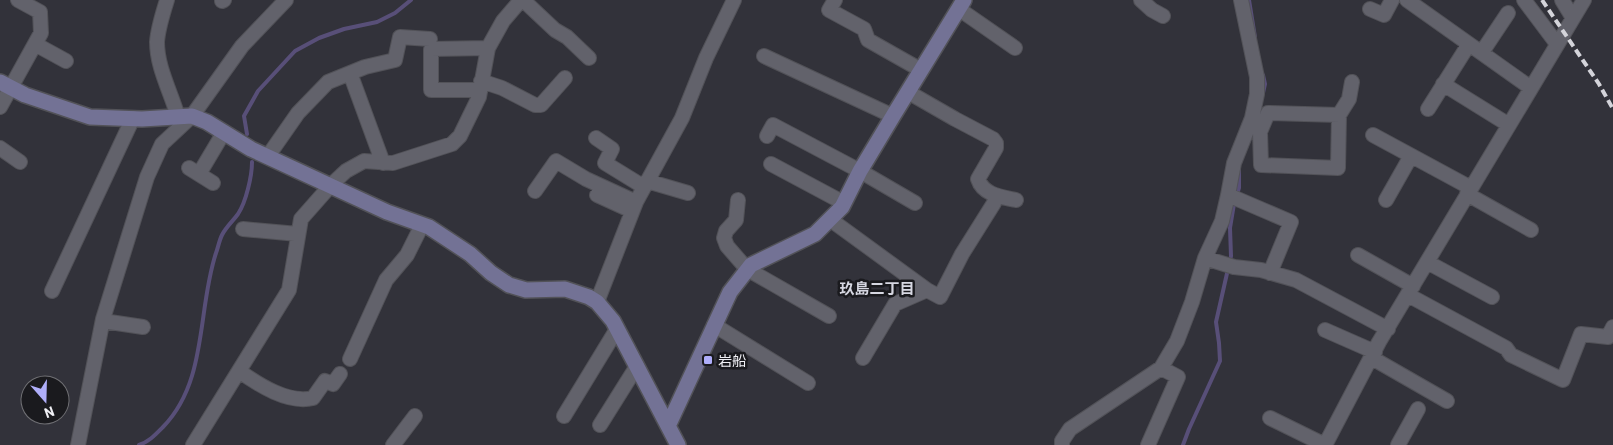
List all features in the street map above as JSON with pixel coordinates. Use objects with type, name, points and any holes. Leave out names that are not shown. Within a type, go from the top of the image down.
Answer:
[{"type":"street","points":[[0,107],[5,85],[41,33],[40,12],[18,0]]},
{"type":"street","points":[[168,0],[157,40],[158,52],[166,85],[185,116]]},
{"type":"street","points":[[194,445],[289,290],[301,219],[331,185],[346,172],[364,161],[393,163],[452,144],[460,136],[479,97],[488,48],[503,21],[522,0],[589,58]]},
{"type":"street","points":[[597,302],[634,206],[682,118],[706,58],[734,0]]},
{"type":"street","points":[[835,0],[829,10],[864,29],[868,40],[920,70]]},
{"type":"street","points":[[1141,0],[1152,10],[1163,16]]},
{"type":"street","points":[[1241,0],[1257,77],[1257,94],[1252,118],[1252,131],[1261,165],[1338,168],[1338,115],[1349,99],[1352,82]]},
{"type":"street","points":[[1370,9],[1384,15],[1392,0]]},
{"type":"street","points":[[1407,0],[1423,4],[1468,44],[1531,88]]},
{"type":"street","points":[[1524,0],[1557,44]]},
{"type":"street","points":[[1562,0],[1573,18]]},
{"type":"street","points":[[1270,418],[1325,445],[1388,328],[1584,0]]},
{"type":"street","points":[[78,445],[102,321],[147,177],[162,144],[280,2]]},
{"type":"street","points":[[671,438],[714,325],[730,292],[747,269],[758,260],[815,234],[831,220],[844,204],[860,171],[961,4],[1015,48]]},
{"type":"street","points":[[1482,52],[1508,13]]},
{"type":"street","points":[[268,156],[298,113],[328,82],[350,73],[395,60],[400,37],[430,39]]},
{"type":"street","points":[[35,44],[66,61]]},
{"type":"street","points":[[1428,109],[1468,44]]},
{"type":"street","points":[[488,48],[431,49],[431,90],[480,85],[502,88],[535,105],[541,105],[565,78]]},
{"type":"street","points":[[764,56],[893,116]]},
{"type":"street","points":[[350,73],[383,163]]},
{"type":"street","points":[[1443,84],[1509,125]]},
{"type":"street","points":[[5,85],[53,105],[90,117],[185,116],[207,122],[251,149],[387,212],[422,224],[449,239],[509,285],[526,290],[565,289],[597,302],[617,328],[671,438]]},
{"type":"street","points":[[908,92],[993,139],[996,143],[996,148],[978,179],[988,191],[1016,200]]},
{"type":"street","points":[[1062,445],[1062,441],[1070,429],[1161,368],[1176,341],[1192,302],[1206,258],[1222,221],[1235,198],[1234,162],[1252,131],[1268,113],[1338,115]]},
{"type":"street","points":[[52,291],[133,118]]},
{"type":"street","points":[[767,136],[773,125],[860,171],[915,204]]},
{"type":"street","points":[[213,183],[194,171],[224,132]]},
{"type":"street","points":[[1374,135],[1531,230]]},
{"type":"street","points":[[596,138],[612,149],[605,163],[646,184],[688,193]]},
{"type":"street","points":[[0,148],[20,162]]},
{"type":"street","points":[[1386,200],[1411,156]]},
{"type":"street","points":[[534,191],[556,161],[634,206]]},
{"type":"street","points":[[770,164],[844,204]]},
{"type":"street","points":[[597,195],[634,206]]},
{"type":"street","points":[[1235,198],[1291,222],[1270,273]]},
{"type":"street","points":[[738,200],[736,220],[726,231],[724,238],[727,246],[747,269],[829,316]]},
{"type":"street","points":[[831,220],[927,290],[940,297],[962,254],[994,203]]},
{"type":"street","points":[[350,359],[386,280],[407,255],[422,224]]},
{"type":"street","points":[[244,229],[298,234]]},
{"type":"street","points":[[1358,255],[1506,348],[1511,355],[1563,380],[1581,334],[1608,337],[1613,327]]},
{"type":"street","points":[[1206,258],[1230,266],[1296,280],[1388,328]]},
{"type":"street","points":[[1427,262],[1492,297]]},
{"type":"street","points":[[863,358],[895,304],[927,290]]},
{"type":"street","points":[[102,321],[143,327]]},
{"type":"street","points":[[714,325],[808,383]]},
{"type":"street","points":[[564,416],[617,328]]},
{"type":"street","points":[[1325,330],[1373,355],[1447,401]]},
{"type":"street","points":[[600,425],[636,366]]},
{"type":"street","points":[[1148,445],[1178,377],[1161,368]]},
{"type":"street","points":[[239,370],[264,388],[303,400],[313,398],[325,381],[333,384],[340,374]]},
{"type":"street","points":[[1398,445],[1418,409]]},
{"type":"street","points":[[393,445],[415,416]]},
{"type":"waterway","points":[[247,134],[244,116],[258,91],[295,51],[319,38],[344,29],[377,22],[395,13],[411,0]]},
{"type":"waterway","points":[[1249,0],[1255,37]]},
{"type":"waterway","points":[[1263,75],[1265,84],[1263,93]]},
{"type":"waterway","points":[[139,445],[149,440],[163,427],[177,409],[188,388],[195,367],[210,275],[216,253],[225,229],[238,214],[244,203],[250,181],[252,162]]},
{"type":"waterway","points":[[1230,262],[1230,228],[1239,188],[1239,168]]},
{"type":"waterway","points":[[1183,445],[1220,361],[1216,322],[1228,269]]},
{"type":"railway","points":[[1542,0],[1599,84],[1613,109]]},
{"type":"place","name":"岩船","points":[[708,360]]},
{"type":"district","name":"玖島二丁目","points":[[877,288]]}]
